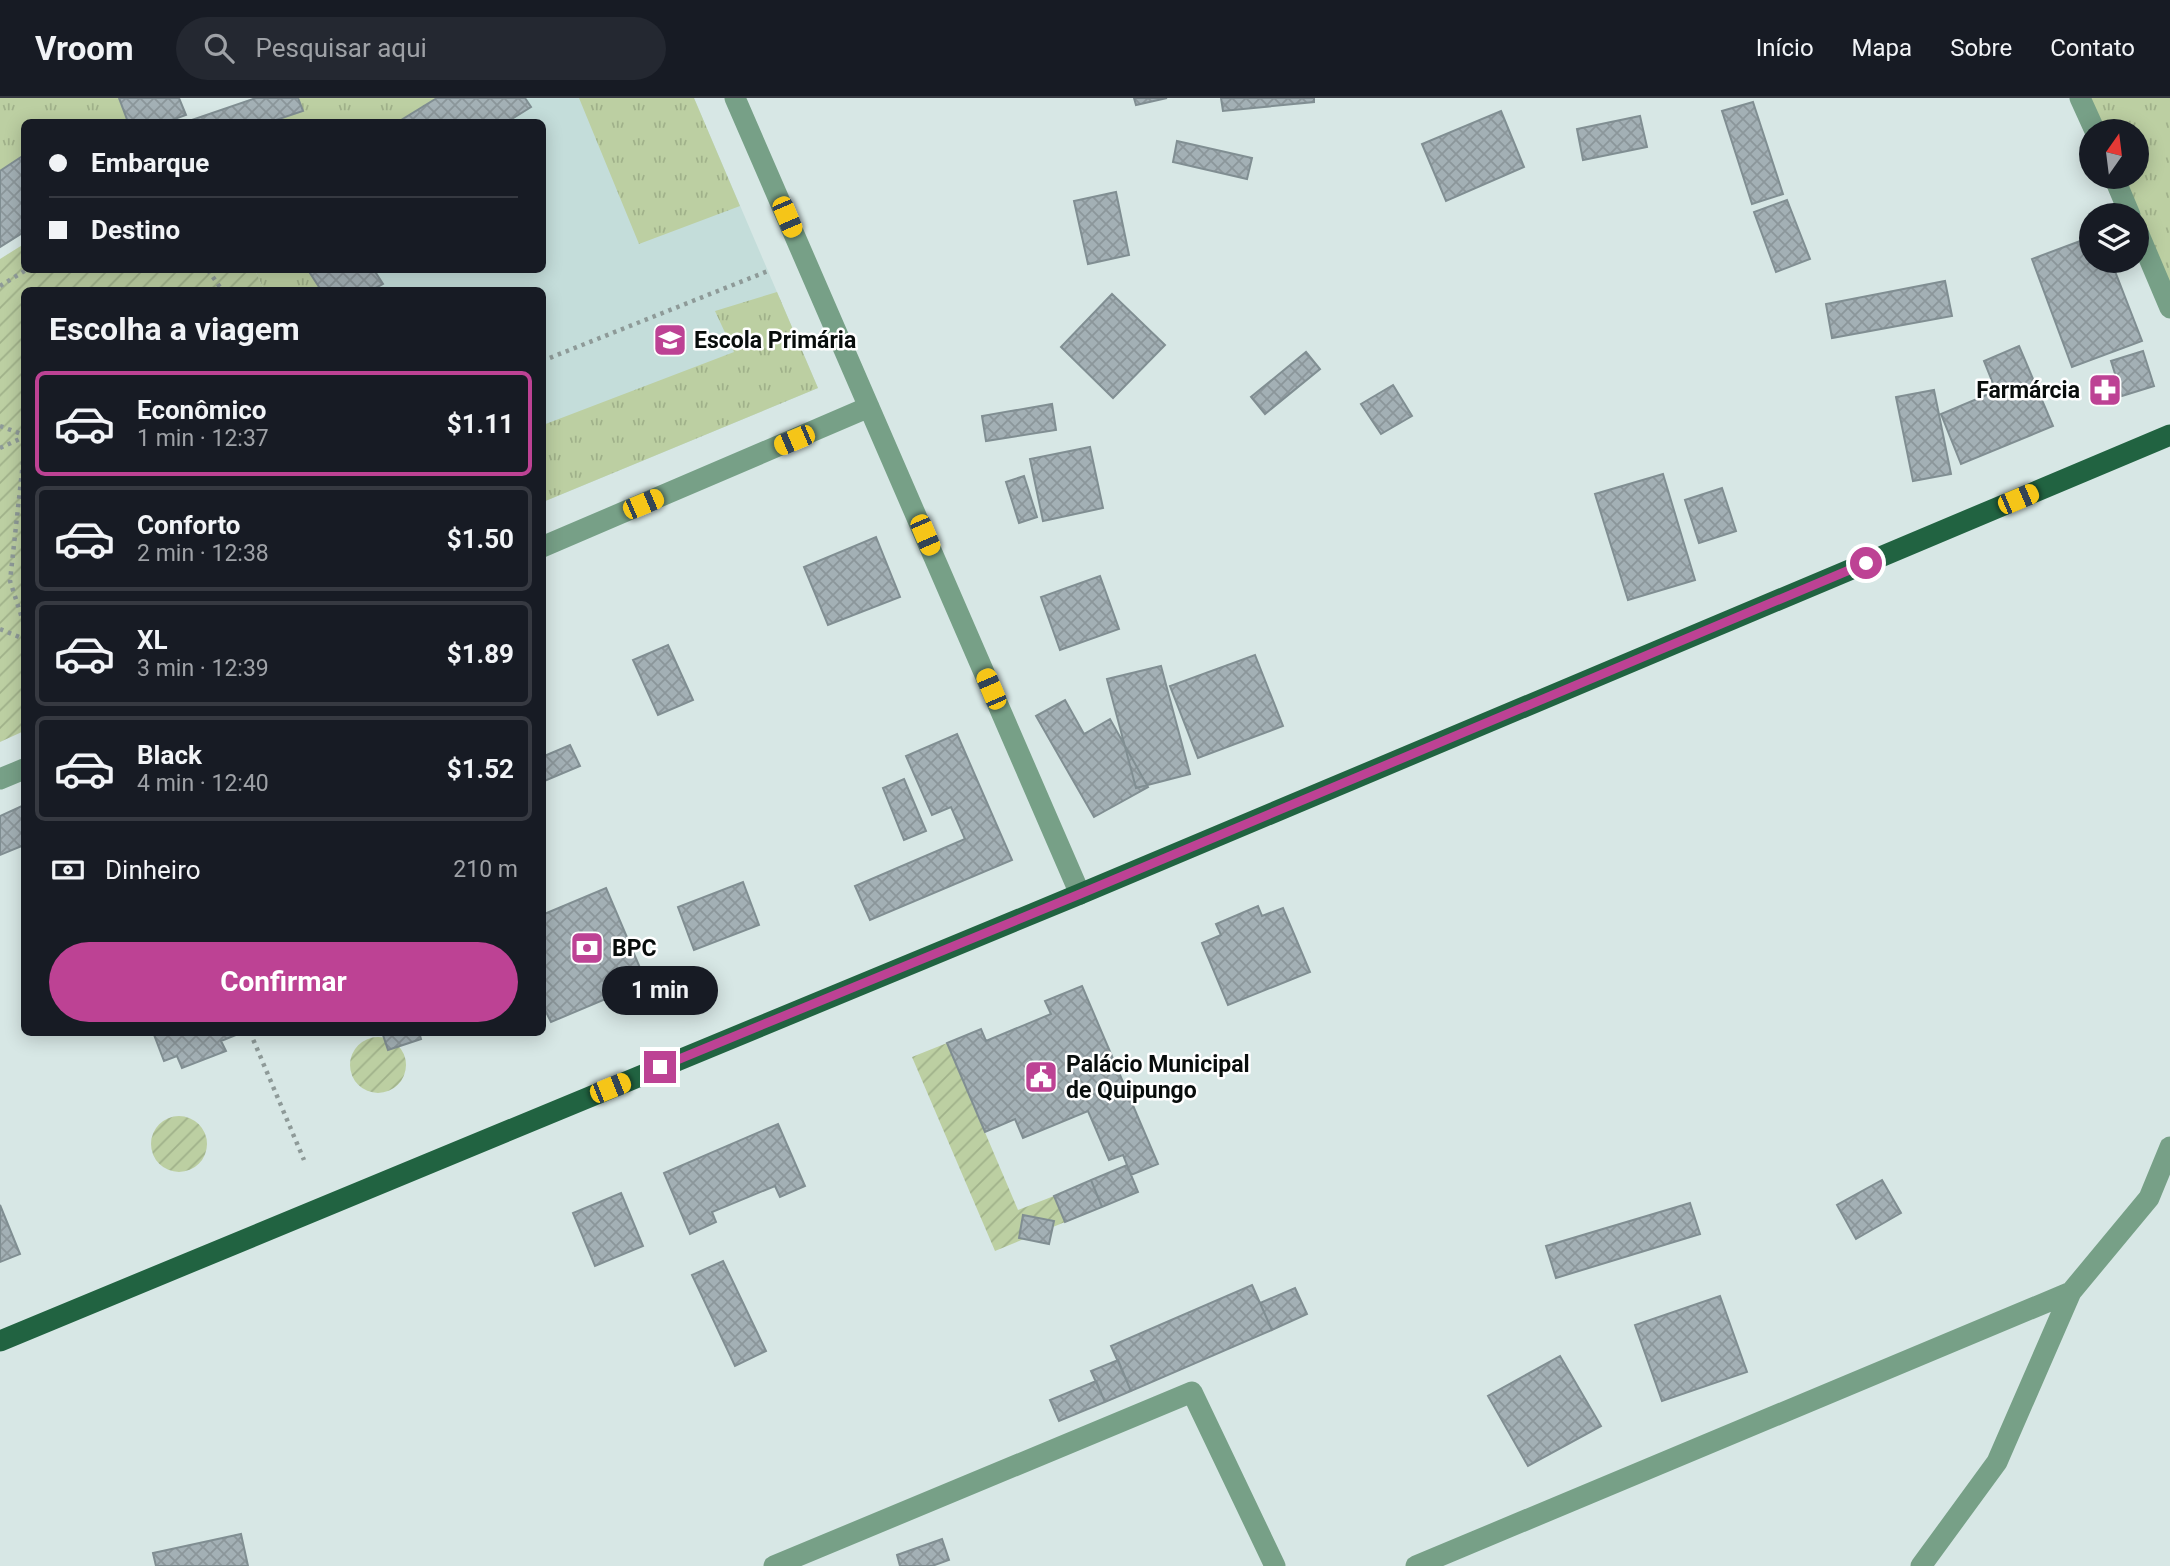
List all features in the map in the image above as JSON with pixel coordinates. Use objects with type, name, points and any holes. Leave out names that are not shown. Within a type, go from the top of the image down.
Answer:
[{"type":"main road","points":[[0,1340],[1080,894],[2170,435]]},
{"type":"street","points":[[735,98],[1080,894]]},
{"type":"street","points":[[2080,98],[2090,119]]},
{"type":"street","points":[[2149,258],[2170,308]]},
{"type":"street","points":[[546,545],[869,407]]},
{"type":"street","points":[[0,779],[21,770]]},
{"type":"street","points":[[1920,1566],[1997,1462],[2071,1292],[2149,1198],[2170,1147]]},
{"type":"street","points":[[1416,1566],[2071,1292]]},
{"type":"street","points":[[774,1566],[1192,1392],[1275,1566]]},
{"type":"path","points":[[546,359],[768,271]]},
{"type":"path","points":[[0,286],[21,273]]},
{"type":"path","points":[[0,426],[21,435]]},
{"type":"path","points":[[0,447],[21,437]]},
{"type":"path","points":[[21,480],[10,581],[21,615]]},
{"type":"path","points":[[0,629],[21,638]]},
{"type":"path","points":[[252,1036],[304,1160]]},
{"type":"shaded area","name":"Escola Primária","points":[[290,98],[694,98],[818,388],[546,501],[546,287],[263,287],[256,273],[546,273],[546,119],[238,119]]},
{"type":"green space","points":[[0,98],[119,98],[127,119],[21,119],[21,157],[0,171]]},
{"type":"green space","points":[[290,98],[437,98],[403,119],[238,119]]},
{"type":"green space","points":[[579,98],[694,98],[740,206],[639,244]]},
{"type":"green space","points":[[2080,98],[2170,98],[2170,308],[2149,259],[2149,203],[2125,203],[2119,189],[2149,189],[2149,119],[2090,119]]},
{"type":"green space","points":[[21,246],[21,273],[256,273],[263,287],[21,287],[21,732],[0,742],[0,259]]},
{"type":"green space","points":[[256,273],[310,273],[319,287],[263,287]]},
{"type":"green space","points":[[777,292],[818,388],[546,501],[546,424],[734,352],[715,311]]},
{"type":"green space","points":[[378,1037],[393,1042],[401,1050],[406,1065],[401,1080],[393,1088],[378,1093],[363,1088],[355,1080],[350,1065],[355,1050],[363,1042]]},
{"type":"green space","points":[[947,1043],[1018,1210],[1054,1196],[1065,1222],[995,1251],[912,1057]]},
{"type":"green space","points":[[179,1116],[194,1121],[202,1129],[207,1144],[202,1159],[194,1167],[179,1172],[164,1167],[156,1159],[151,1144],[156,1129],[164,1121]]},
{"type":"building","points":[[119,98],[179,98],[186,115],[175,119],[127,119]]},
{"type":"building","points":[[256,98],[298,98],[303,111],[279,119],[195,119]]},
{"type":"building","points":[[437,98],[525,98],[531,107],[512,119],[403,119]]},
{"type":"building","points":[[1134,98],[1167,98],[1136,105]]},
{"type":"building","points":[[1221,98],[1314,98],[1314,102],[1223,111]]},
{"type":"building","points":[[1753,102],[1783,194],[1752,204],[1722,111]]},
{"type":"building","points":[[1501,111],[1524,167],[1446,201],[1422,144]]},
{"type":"building","points":[[1640,116],[1647,147],[1583,160],[1577,129]]},
{"type":"building","points":[[1177,141],[1252,158],[1247,179],[1173,162]]},
{"type":"building","points":[[21,157],[21,234],[0,247],[0,171]]},
{"type":"building","points":[[1116,192],[1129,255],[1088,264],[1074,201]]},
{"type":"building","points":[[1787,200],[1810,259],[1776,272],[1754,212]]},
{"type":"building","points":[[2079,241],[2079,273],[2116,273],[2142,341],[2072,367],[2032,259]]},
{"type":"building","points":[[310,273],[376,273],[383,284],[378,287],[319,287]]},
{"type":"building","points":[[1945,281],[1952,316],[1832,338],[1826,304]]},
{"type":"building","points":[[1112,294],[1165,345],[1113,398],[1061,347]]},
{"type":"building","points":[[2019,346],[2053,426],[1961,464],[1941,414],[1996,391],[1984,361]]},
{"type":"building","points":[[2143,351],[2154,386],[2122,396],[2111,361]]},
{"type":"building","points":[[1306,352],[1320,369],[1265,414],[1251,397]]},
{"type":"building","points":[[1393,385],[1412,416],[1381,434],[1361,404]]},
{"type":"building","points":[[1934,390],[1951,474],[1913,481],[1896,397]]},
{"type":"building","points":[[1052,404],[1056,430],[986,441],[982,416]]},
{"type":"building","points":[[1090,447],[1103,508],[1043,521],[1030,459]]},
{"type":"building","points":[[1663,474],[1695,580],[1628,600],[1595,494]]},
{"type":"building","points":[[1024,476],[1037,517],[1019,523],[1006,482]]},
{"type":"building","points":[[1722,488],[1736,531],[1699,543],[1685,500]]},
{"type":"building","points":[[876,537],[900,597],[828,625],[804,567]]},
{"type":"building","points":[[1100,576],[1119,629],[1060,650],[1041,597]]},
{"type":"building","points":[[668,645],[693,700],[658,715],[633,660]]},
{"type":"building","points":[[1255,655],[1283,726],[1198,758],[1170,686]]},
{"type":"building","points":[[1161,666],[1190,774],[1136,788],[1107,679]]},
{"type":"building","points":[[1065,700],[1084,734],[1110,719],[1148,787],[1094,817],[1036,716]]},
{"type":"building","points":[[957,734],[1012,860],[870,920],[855,886],[965,839],[951,807],[932,815],[906,756]]},
{"type":"building","points":[[570,745],[580,766],[546,780],[546,755]]},
{"type":"building","points":[[904,779],[926,831],[904,840],[883,788]]},
{"type":"building","points":[[21,806],[21,846],[0,855],[0,816]]},
{"type":"building","points":[[743,882],[759,925],[694,950],[678,907]]},
{"type":"building","name":"BPC","points":[[606,888],[646,982],[551,1022],[546,1012],[546,913]]},
{"type":"building","points":[[1258,906],[1262,916],[1283,908],[1310,972],[1228,1005],[1202,943],[1221,935],[1216,924]]},
{"type":"building","name":"Palácio Municipal de Quipungo","points":[[1082,986],[1158,1164],[1131,1175],[1123,1155],[1109,1160],[1088,1111],[1023,1138],[1015,1119],[985,1132],[947,1043],[981,1029],[986,1041],[1051,1014],[1045,1001]]},
{"type":"building","points":[[155,1036],[233,1036],[221,1041],[226,1051],[182,1068],[177,1056],[164,1061]]},
{"type":"building","points":[[383,1036],[420,1036],[421,1039],[388,1050]]},
{"type":"building","points":[[778,1124],[805,1186],[780,1197],[775,1186],[712,1212],[716,1222],[690,1234],[664,1173]]},
{"type":"building","points":[[1127,1165],[1138,1192],[1102,1207],[1091,1180]]},
{"type":"building","points":[[1091,1180],[1102,1207],[1065,1222],[1054,1196]]},
{"type":"building","points":[[1882,1180],[1901,1213],[1856,1239],[1837,1205]]},
{"type":"building","points":[[621,1193],[643,1246],[595,1266],[573,1213]]},
{"type":"building","points":[[1690,1203],[1700,1234],[1556,1278],[1546,1246]]},
{"type":"building","points":[[0,1205],[20,1254],[0,1262]]},
{"type":"building","points":[[1023,1215],[1054,1221],[1049,1244],[1019,1238]]},
{"type":"building","points":[[723,1261],[766,1351],[735,1366],[692,1275]]},
{"type":"building","points":[[1252,1285],[1272,1330],[1131,1391],[1111,1346]]},
{"type":"building","points":[[1295,1288],[1307,1314],[1272,1330],[1260,1303]]},
{"type":"building","points":[[1720,1296],[1747,1372],[1662,1401],[1635,1325]]},
{"type":"building","points":[[1560,1356],[1601,1426],[1528,1466],[1488,1396]]},
{"type":"building","points":[[1118,1360],[1131,1391],[1105,1402],[1091,1371]]},
{"type":"building","points":[[1096,1381],[1105,1402],[1059,1421],[1050,1400]]},
{"type":"building","points":[[241,1534],[248,1566],[156,1566],[153,1553]]},
{"type":"building","points":[[942,1539],[949,1560],[932,1566],[900,1566],[897,1555]]},
{"type":"place","name":"Escola Primária","points":[[670,340]]},
{"type":"place","name":"Farmárcia","points":[[2105,390]]},
{"type":"place","name":"BPC","points":[[587,948]]},
{"type":"place","name":"Palácio Municipal de Quipungo","points":[[1041,1077]]},
{"type":"route","points":[[660,1067],[1080,894],[1866,563]]}]
